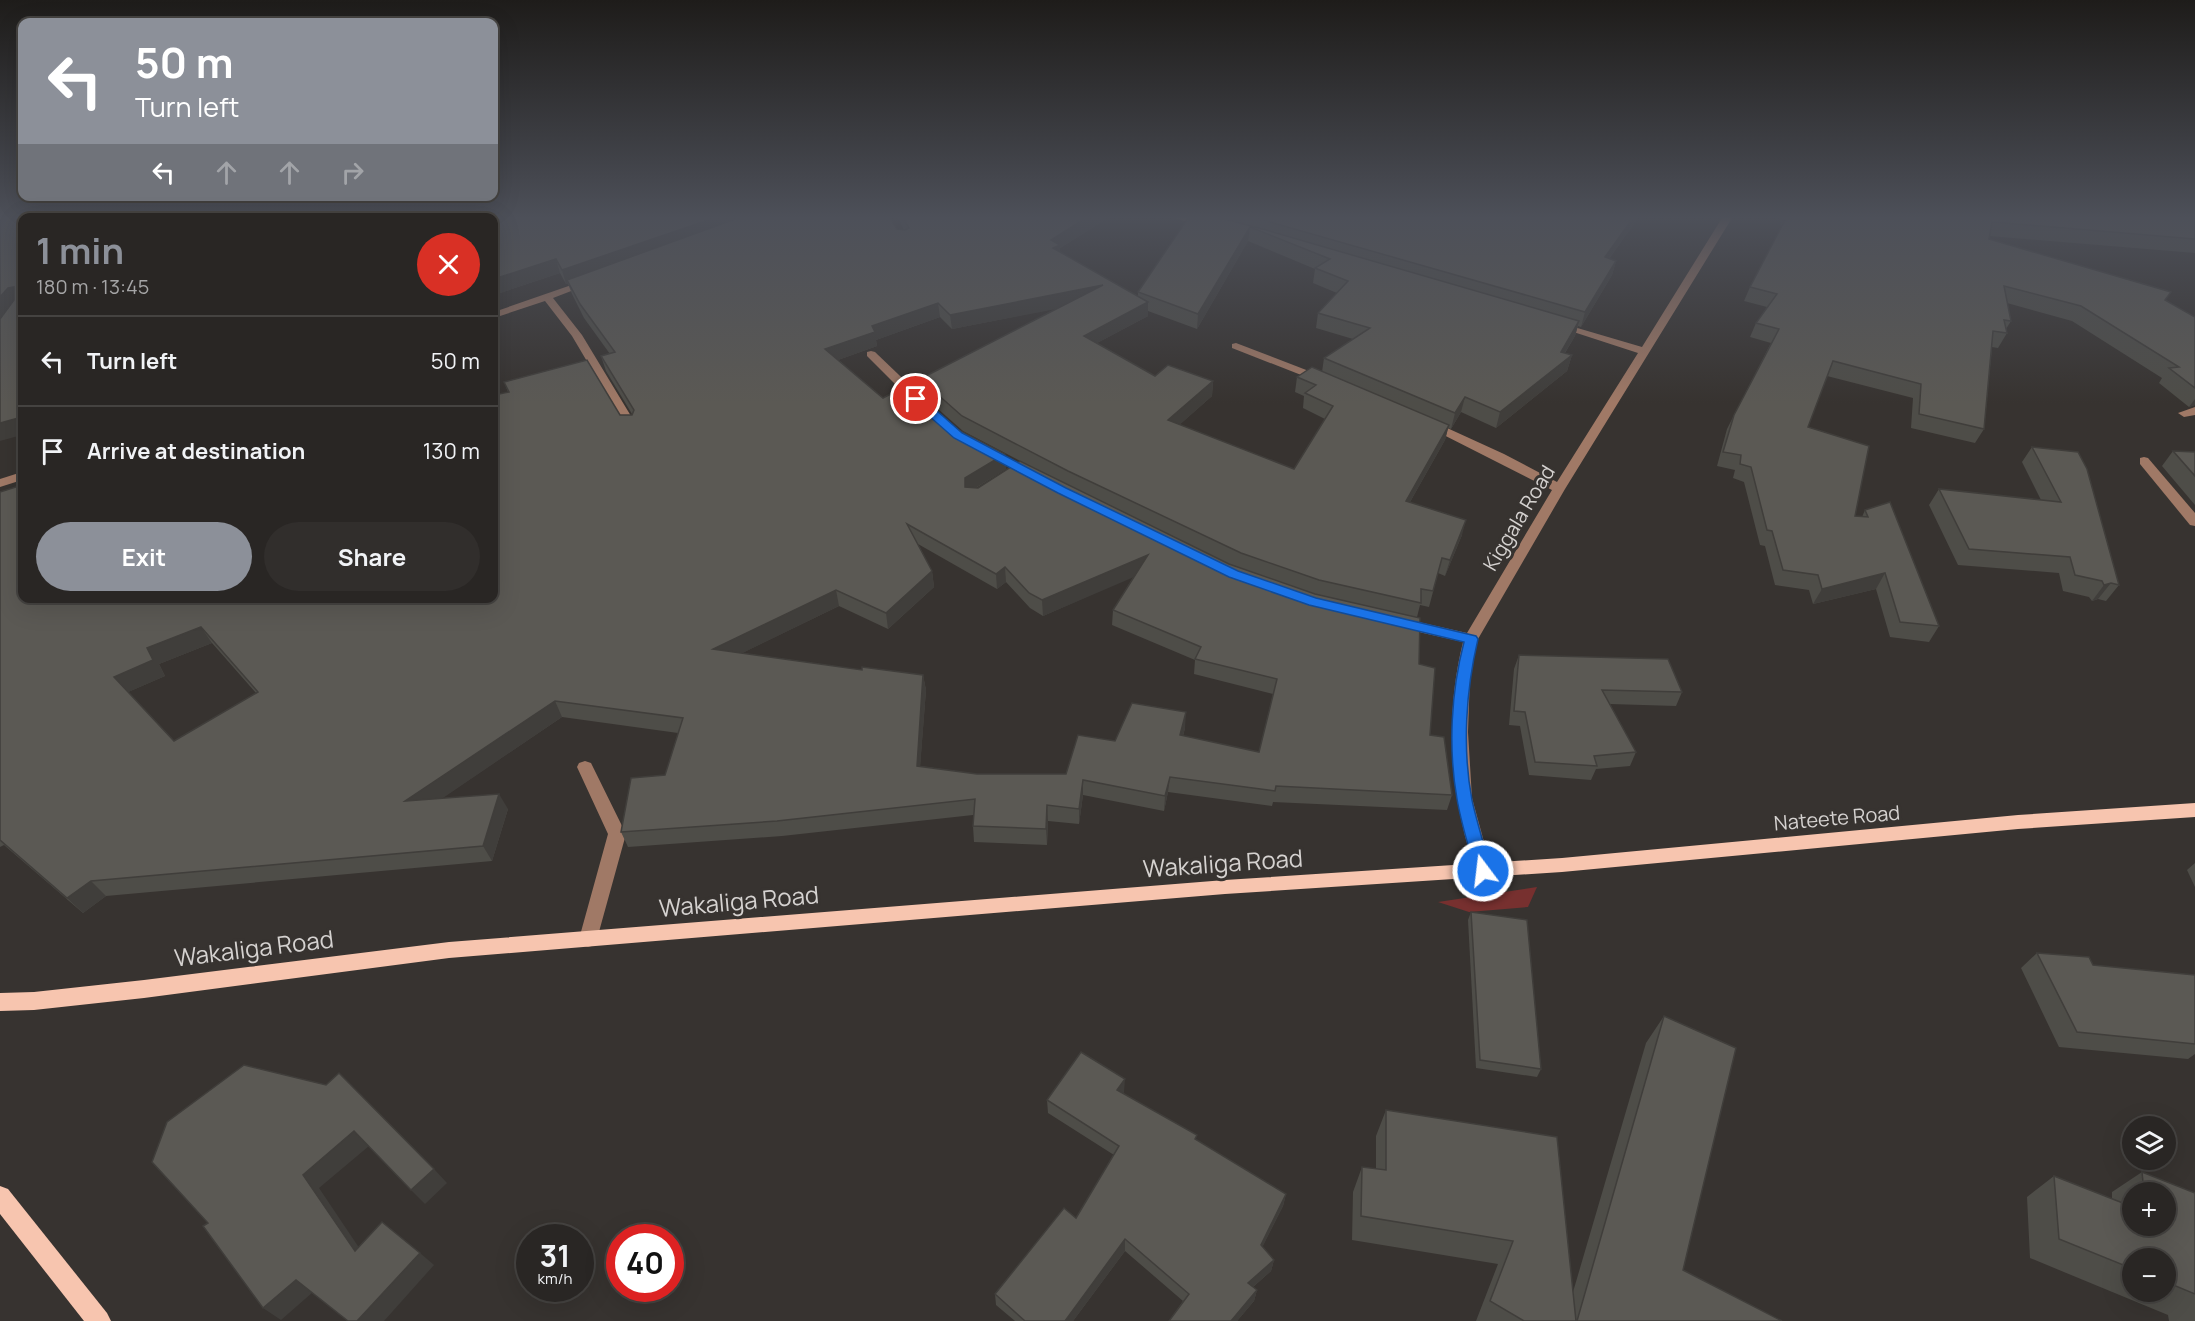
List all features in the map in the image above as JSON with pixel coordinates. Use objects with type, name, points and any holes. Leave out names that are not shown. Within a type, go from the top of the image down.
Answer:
[{"type":"main road","name":"Nateete Road","points":[[1483,871],[2019,822],[2195,810]]},
{"type":"main road","name":"Wakaliga Road","points":[[0,1002],[34,1001],[133,990],[449,950],[1225,888],[1483,871]]},
{"type":"main road","points":[[0,1197],[99,1321]]},
{"type":"street","points":[[498,314],[595,280]]},
{"type":"street","name":"Kiggala Road","points":[[1483,871],[1464,798],[1460,732],[1462,676],[1471,639],[1559,489],[1689,280]]},
{"type":"street","points":[[547,297],[577,335],[631,426]]},
{"type":"street","points":[[1550,323],[1644,351]]},
{"type":"street","points":[[1236,346],[1331,383]]},
{"type":"street","points":[[871,354],[931,413]]},
{"type":"street","points":[[1418,420],[1500,457],[1559,489]]},
{"type":"street","points":[[2144,461],[2195,522]]},
{"type":"street","points":[[1,481],[18,477]]},
{"type":"street","points":[[1392,621],[1471,639]]},
{"type":"street","points":[[585,767],[617,834],[588,939]]},
{"type":"shaded area","points":[[1537,887],[1528,907],[1469,912],[1438,902]]},
{"type":"building","points":[[0,280],[18,280],[18,418],[0,423],[0,319],[14,300],[14,287],[8,288],[0,297]]},
{"type":"building","points":[[567,280],[1109,280],[1148,302],[1084,336],[1155,376],[1168,365],[1213,381],[1168,420],[1294,469],[1333,406],[1305,393],[1316,385],[1297,377],[1312,367],[1449,425],[1406,501],[1466,520],[1450,560],[1442,558],[1433,591],[1421,589],[1421,603],[1319,580],[1241,553],[1068,471],[962,416],[920,379],[1103,285],[950,315],[938,303],[872,326],[875,332],[825,349],[883,398],[906,386],[951,426],[1005,454],[965,478],[965,487],[978,488],[1020,461],[1229,564],[1315,594],[1420,618],[1419,664],[1435,668],[1430,735],[1444,737],[1452,795],[1276,786],[1275,791],[1170,777],[1165,796],[1083,780],[1079,809],[1047,805],[1046,829],[973,826],[975,799],[777,821],[621,832],[631,778],[665,775],[683,718],[555,701],[405,801],[499,794],[483,846],[91,881],[67,898],[0,840],[0,492],[18,486],[18,603],[498,603],[498,394],[509,392],[504,382],[587,360],[620,415],[632,415],[634,410],[601,356],[615,352],[580,304]],"holes":[[[907,524],[996,574],[1005,567],[1029,593],[1042,600],[1148,555],[1113,610],[1201,647],[1195,659],[1277,679],[1259,752],[1180,735],[1186,712],[1132,703],[1115,741],[1078,735],[1066,774],[977,774],[917,766],[923,675],[862,667],[862,670],[713,649],[836,590],[886,613],[932,571]],[[201,627],[258,692],[174,741],[114,677],[153,660],[147,648]]]},
{"type":"building","points":[[1146,280],[1219,280],[1198,314],[1138,292]]},
{"type":"building","points":[[1345,280],[1437,280],[1579,321],[1561,352],[1572,355],[1500,412],[1465,397],[1455,413],[1324,358],[1370,328],[1318,313],[1348,281]]},
{"type":"building","points":[[1472,280],[1605,280],[1585,312]]},
{"type":"building","points":[[1754,280],[2129,280],[2171,292],[2165,300],[2195,317],[2195,388],[2169,368],[2179,367],[2081,306],[2004,286],[2011,321],[2004,320],[2007,333],[1993,331],[1984,429],[1919,414],[1921,384],[1833,361],[1808,427],[1869,446],[1855,516],[1868,517],[1865,510],[1890,502],[1939,626],[1900,622],[1885,573],[1822,589],[1818,575],[1783,570],[1772,531],[1767,530],[1751,467],[1740,464],[1741,455],[1723,452],[1734,415],[1779,329],[1756,323],[1777,294],[1750,287]]},
{"type":"building","points":[[2032,447],[2078,452],[2087,469],[2119,585],[2111,583],[2104,585],[2102,581],[2075,575],[2070,557],[1969,549],[1939,489],[2061,502]]},
{"type":"building","points":[[2173,451],[2195,452],[2195,476]]},
{"type":"building","points":[[1519,655],[1668,659],[1682,692],[1602,690],[1636,752],[1594,756],[1597,766],[1535,762],[1525,712],[1514,711]]},
{"type":"building","points":[[1471,912],[1527,920],[1541,1069],[1480,1060]]},
{"type":"building","points":[[2037,953],[2089,957],[2093,965],[2195,975],[2195,1044],[2077,1032]]},
{"type":"building","points":[[1664,1016],[1736,1048],[1683,1270],[1782,1321],[1577,1321]]},
{"type":"building","points":[[1081,1052],[1125,1079],[1117,1090],[1197,1135],[1195,1139],[1286,1194],[1261,1245],[1274,1260],[1248,1283],[1257,1290],[1231,1321],[1169,1321],[1189,1294],[1125,1239],[1065,1321],[1025,1321],[995,1294],[1064,1208],[1076,1218],[1119,1146],[1047,1100]]},
{"type":"building","points":[[244,1065],[326,1085],[339,1073],[434,1169],[411,1190],[354,1131],[303,1175],[355,1251],[382,1222],[420,1253],[357,1321],[348,1321],[296,1280],[263,1308],[203,1226],[208,1223],[152,1162],[167,1122]]},
{"type":"building","points":[[1386,1110],[1557,1137],[1576,1321],[1524,1321],[1490,1301],[1513,1241],[1361,1216],[1362,1167],[1386,1170]]},
{"type":"building","points":[[2142,1172],[2167,1182],[2143,1182]]},
{"type":"building","points":[[2054,1176],[2122,1203],[2122,1236],[2176,1236],[2176,1185],[2195,1193],[2195,1294],[2176,1286],[2176,1248],[2122,1248],[2122,1265],[2059,1239]]},
{"type":"route","points":[[916,399],[940,423],[958,436],[1062,491],[1233,574],[1313,602],[1471,639],[1462,676],[1460,732],[1464,798],[1483,871]]}]
